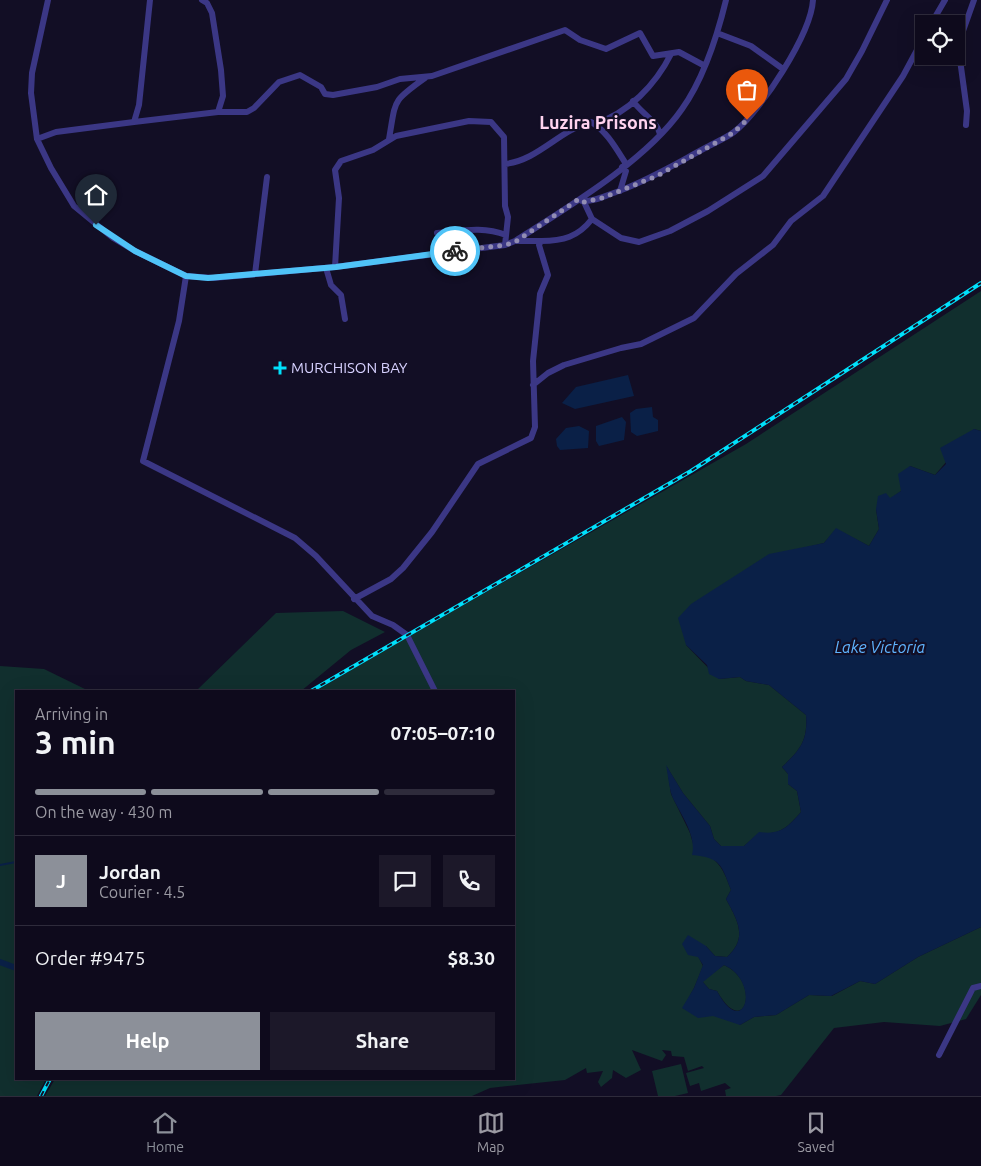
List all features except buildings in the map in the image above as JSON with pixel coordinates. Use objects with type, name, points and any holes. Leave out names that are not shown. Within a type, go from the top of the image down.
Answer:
[{"type":"street","points":[[48,0],[32,73],[31,93],[37,139],[66,194],[74,206],[87,218],[113,238],[135,251],[186,276],[213,278],[326,268],[505,245],[515,242],[568,239],[584,230],[592,220]]},
{"type":"street","points":[[134,122],[139,105],[150,0]]},
{"type":"street","points":[[202,0],[207,4],[212,13],[221,70],[223,96],[218,112]]},
{"type":"street","points":[[515,242],[582,200],[660,134],[681,110],[704,66],[717,32],[726,0]]},
{"type":"street","points":[[582,200],[620,191],[657,176],[733,133],[747,120],[783,69],[803,35],[810,18],[813,0]]},
{"type":"street","points":[[582,200],[592,220],[621,238],[634,242],[647,240],[708,211],[763,176],[846,79],[887,0]]},
{"type":"street","points":[[936,15],[945,0]]},
{"type":"street","points":[[966,124],[967,111],[958,45],[974,0]]},
{"type":"street","points":[[37,139],[56,132],[218,112],[250,111],[279,82],[300,75],[321,86],[325,94],[333,96],[400,79],[426,77],[565,30],[580,40],[606,49],[640,33],[653,56],[682,53],[704,66]]},
{"type":"street","points":[[717,32],[751,46],[783,69]]},
{"type":"street","points":[[505,164],[522,160],[586,124],[594,124],[607,118],[634,100],[652,84],[671,54]]},
{"type":"street","points":[[533,385],[548,373],[564,366],[641,344],[694,318],[736,274],[773,245],[791,221],[823,196],[903,76],[915,54]]},
{"type":"street","points":[[389,139],[393,109],[399,96],[426,77]]},
{"type":"street","points":[[634,100],[640,111],[658,129],[660,134]]},
{"type":"street","points":[[600,131],[607,118]]},
{"type":"street","points":[[336,267],[339,198],[336,168],[342,159],[373,150],[389,139],[458,123],[487,121],[497,126],[504,137],[505,206],[508,217],[505,245]]},
{"type":"street","points":[[594,124],[613,143],[624,166],[626,172],[620,191]]},
{"type":"street","points":[[255,274],[267,176]]},
{"type":"street","points":[[437,233],[481,229],[494,230],[506,236]]},
{"type":"street","points":[[354,599],[391,578],[403,568],[432,532],[478,464],[531,438],[535,427],[533,361],[537,337],[538,308],[540,294],[548,275],[540,245],[541,241]]},
{"type":"street","points":[[326,268],[332,284],[341,295],[345,319]]},
{"type":"street","points":[[186,276],[177,330],[142,461],[295,538],[316,556],[354,599],[372,616],[393,625],[407,635],[434,690]]},
{"type":"street","points":[[939,1055],[973,988],[981,986]]},
{"type":"green space","points":[[981,291],[981,431],[974,429],[935,475],[910,466],[901,491],[876,509],[879,529],[869,546],[836,529],[824,543],[803,548],[686,645],[719,679],[740,677],[746,681],[769,685],[806,715],[806,732],[802,744],[782,767],[788,774],[788,784],[797,791],[801,812],[783,829],[772,833],[759,833],[744,846],[721,846],[714,839],[710,826],[683,793],[667,767],[671,794],[690,833],[694,847],[714,860],[725,875],[731,890],[726,899],[739,929],[737,943],[727,957],[715,956],[706,946],[698,956],[703,966],[683,1008],[733,1020],[740,1025],[754,1017],[776,1015],[809,995],[832,996],[860,981],[875,984],[918,957],[981,927],[981,995],[966,1019],[940,1026],[884,1022],[834,1028],[781,1095],[776,1096],[726,1096],[725,1090],[731,1088],[725,1083],[701,1091],[699,1083],[690,1086],[686,1073],[704,1068],[702,1066],[688,1071],[684,1057],[672,1056],[671,1051],[662,1050],[666,1055],[662,1061],[632,1050],[641,1070],[626,1078],[613,1070],[612,1078],[601,1087],[598,1082],[603,1071],[587,1073],[586,1068],[565,1080],[490,1088],[472,1096],[45,1096],[54,1080],[515,1080],[515,690],[318,690],[746,444]]},
{"type":"green space","points":[[343,611],[385,632],[351,650],[302,690],[197,690],[276,613]]},
{"type":"green space","points":[[0,666],[44,669],[87,690],[15,690],[15,1080],[45,1080],[37,1096],[0,1096]]},
{"type":"green space","points":[[724,965],[736,973],[743,983],[746,994],[742,1009],[735,1010],[727,1005],[717,991],[709,989],[702,981]]},
{"type":"green space","points":[[681,1064],[688,1093],[675,1096],[658,1096],[652,1071]]},
{"type":"water","points":[[628,375],[634,396],[575,409],[562,403],[576,387]]},
{"type":"water","points":[[652,407],[653,417],[658,420],[658,431],[637,436],[631,432],[630,413],[636,409]]},
{"type":"water","points":[[622,417],[626,422],[624,440],[599,446],[596,441],[596,426]]},
{"type":"water","points":[[579,426],[589,431],[588,448],[560,450],[556,439],[566,428]]},
{"type":"water","name":"Lake Victoria","points":[[974,429],[981,431],[981,927],[918,957],[875,984],[860,981],[831,996],[809,995],[776,1015],[754,1017],[740,1025],[713,1016],[698,1018],[682,1008],[694,988],[703,965],[698,957],[688,955],[682,944],[688,935],[706,946],[715,956],[727,957],[737,943],[739,929],[726,899],[731,890],[722,868],[709,858],[692,855],[693,847],[690,832],[672,796],[666,765],[683,793],[710,826],[714,839],[721,846],[744,846],[759,832],[766,833],[783,829],[801,812],[797,791],[788,784],[788,774],[782,767],[798,750],[804,738],[806,715],[769,685],[746,681],[740,677],[719,679],[709,674],[707,665],[686,645],[678,618],[691,604],[769,554],[824,543],[836,528],[869,546],[879,529],[876,509],[878,496],[886,493],[890,498],[901,491],[898,474],[910,466],[935,475],[946,464],[940,448]],"holes":[[[724,965],[736,973],[743,983],[746,994],[745,1004],[741,1010],[735,1011],[727,1005],[717,991],[709,989],[703,982]]]},
{"type":"waterway","points":[[0,865],[15,862]]},
{"type":"waterway","points":[[0,962],[15,968]]},
{"type":"railway","points":[[313,690],[691,471],[981,283]]},
{"type":"railway","points":[[41,1096],[49,1080]]},
{"type":"way so far","points":[[455,251],[515,242],[579,199],[584,202],[602,198],[657,176],[733,133],[747,120]]},
{"type":"place","name":"MURCHISON BAY","points":[[280,368]]},
{"type":"district","name":"Luzira Prisons","points":[[598,123]]},
{"type":"route","points":[[96,225],[135,251],[186,276],[208,278],[336,267],[455,251]]}]
